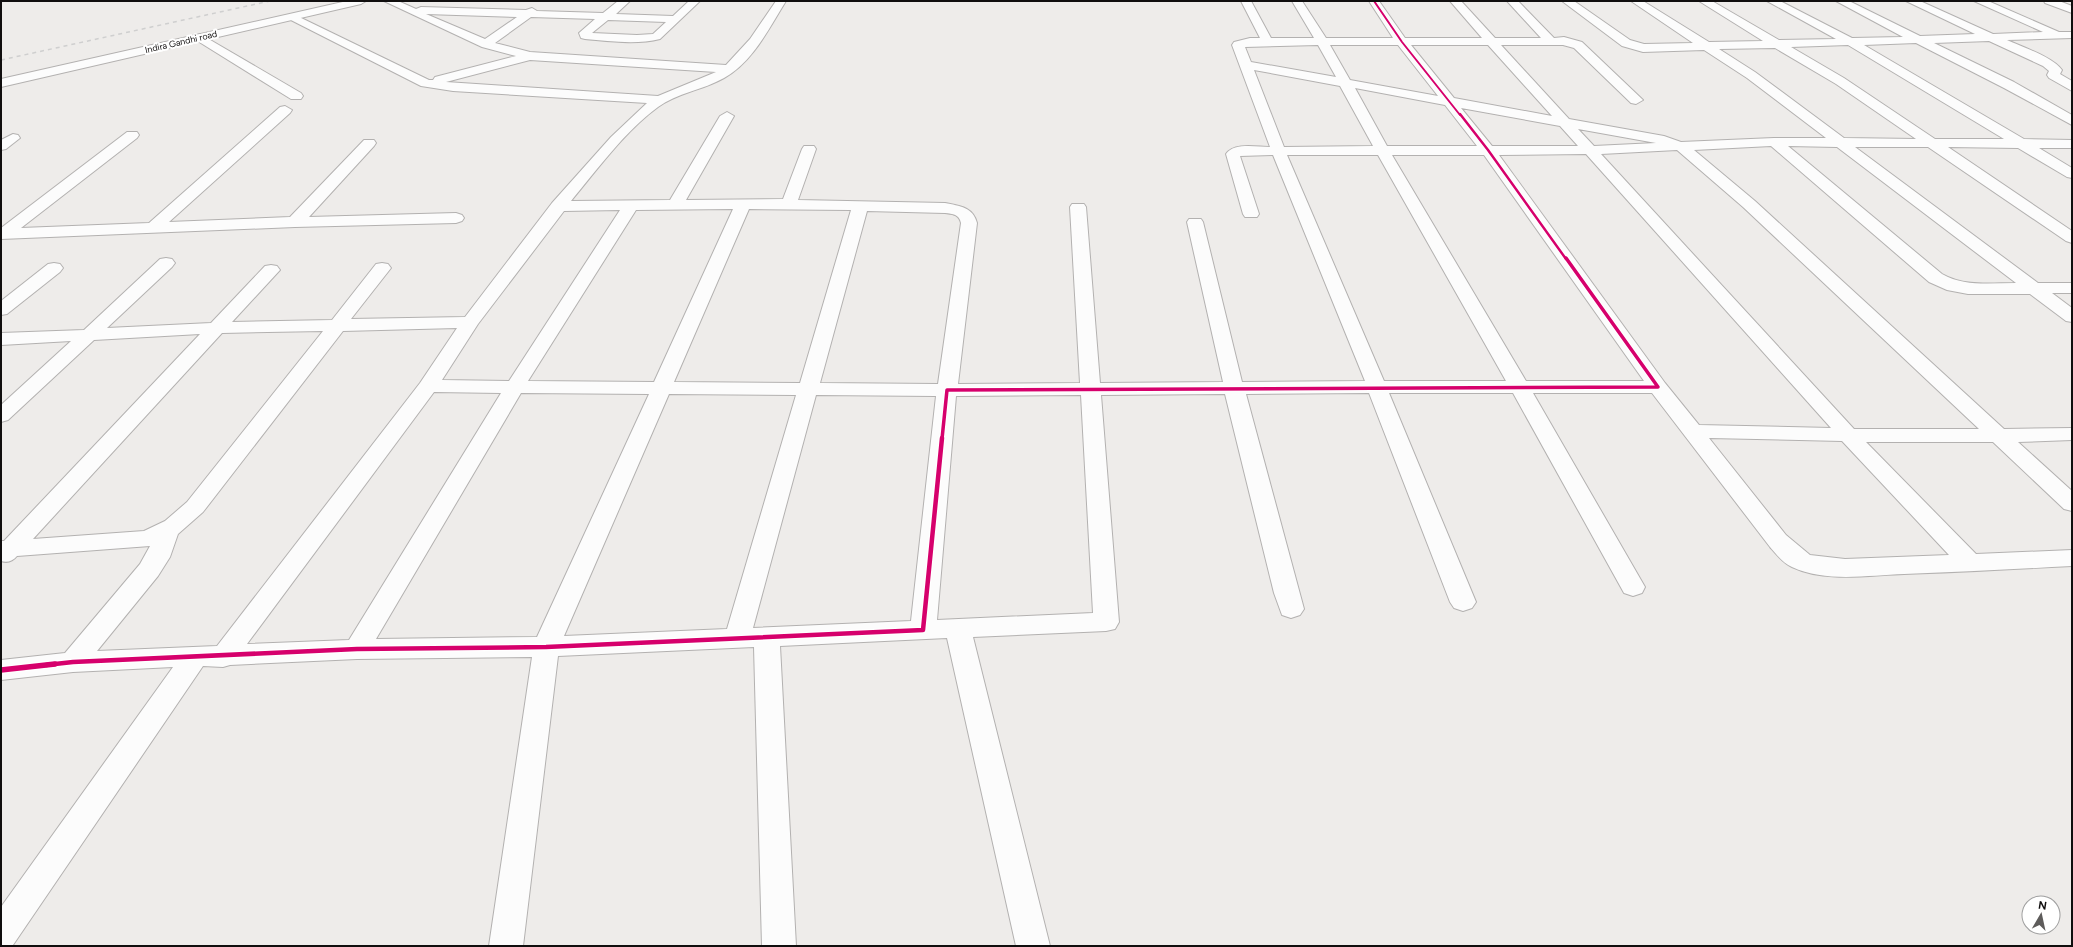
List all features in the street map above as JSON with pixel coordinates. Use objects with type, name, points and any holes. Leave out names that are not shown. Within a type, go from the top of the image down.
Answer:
[{"type":"street","name":"Indira Gandhi road","points":[[1,76],[334,1]]},
{"type":"street","name":"Indira Gandhi road","points":[[1,83],[361,1]]},
{"type":"street","points":[[389,1],[486,44],[530,56],[729,69]]},
{"type":"street","points":[[486,44],[546,1]]},
{"type":"street","points":[[625,1],[585,33],[585,36],[648,39],[656,37],[695,1]]},
{"type":"street","points":[[223,657],[428,386],[470,322],[558,206],[622,134],[647,110],[661,100],[713,78],[729,69],[745,52],[781,1]]},
{"type":"street","points":[[1246,1],[1267,41]]},
{"type":"street","points":[[1297,1],[1323,41],[1383,151],[1521,387],[1633,587]]},
{"type":"street","points":[[1374,1],[1402,42],[1488,150],[1658,387],[1788,552],[1801,561],[1821,566],[1846,567],[1971,564],[2072,558]]},
{"type":"street","points":[[1455,1],[1849,436],[1971,564]]},
{"type":"street","points":[[1512,1],[1550,40]]},
{"type":"street","points":[[1567,1],[1634,46],[1653,48],[2072,35]]},
{"type":"street","points":[[1636,1],[1751,75],[2072,317]]},
{"type":"street","points":[[1704,1],[1840,81],[2072,238]]},
{"type":"street","points":[[1772,1],[1851,42],[2072,174]]},
{"type":"street","points":[[1841,1],[1922,40],[2009,85],[2072,121]]},
{"type":"street","points":[[1911,1],[2052,66],[2056,70],[2053,75],[2072,87]]},
{"type":"street","points":[[1979,1],[2072,41]]},
{"type":"street","points":[[2049,1],[2072,10]]},
{"type":"street","points":[[410,10],[676,19]]},
{"type":"street","points":[[291,17],[426,83],[461,87],[661,100]]},
{"type":"street","points":[[200,38],[296,96]]},
{"type":"street","points":[[1463,602],[1377,387],[1278,150],[1244,65],[1238,46],[1250,42],[1267,41],[1564,41],[1578,45],[1636,100]]},
{"type":"street","points":[[426,83],[530,56]]},
{"type":"street","points":[[1244,65],[1567,124],[1664,140],[1682,147],[1749,204],[1837,284],[2072,504]]},
{"type":"street","points":[[153,228],[285,110]]},
{"type":"street","points":[[675,205],[728,116]]},
{"type":"street","points":[[2,234],[132,136]]},
{"type":"street","points":[[1251,214],[1233,154],[1240,151],[1591,150],[1774,142],[2072,144]]},
{"type":"street","points":[[1774,142],[1931,275],[1942,282],[1953,287],[1968,290],[2072,288]]},
{"type":"street","points":[[295,222],[369,143]]},
{"type":"street","points":[[789,204],[809,149]]},
{"type":"street","points":[[558,206],[789,204],[945,208],[962,210],[968,216],[969,223],[947,390],[923,630]]},
{"type":"street","points":[[357,649],[515,386],[631,205]]},
{"type":"street","points":[[506,946],[546,647],[660,388],[743,205]]},
{"type":"street","points":[[737,639],[860,206]]},
{"type":"street","points":[[1,670],[73,662],[223,657],[357,649],[546,647],[1106,622],[1078,207]]},
{"type":"street","points":[[2,234],[295,222],[456,218]]},
{"type":"street","points":[[1195,222],[1234,388],[1291,609]]},
{"type":"street","points":[[1,416],[166,263]]},
{"type":"street","points":[[1,310],[54,268]]},
{"type":"street","points":[[4,551],[147,539],[167,532],[182,521],[195,507],[339,326],[382,268]]},
{"type":"street","points":[[4,551],[271,270]]},
{"type":"street","points":[[1,339],[216,328],[470,322]]},
{"type":"street","points":[[428,386],[947,390],[1658,387]]},
{"type":"street","points":[[1693,431],[1849,436],[1998,436],[2072,434]]},
{"type":"street","points":[[73,662],[149,570],[158,557],[167,532]]},
{"type":"street","points":[[958,629],[1034,946]]},
{"type":"street","points":[[767,638],[779,946]]},
{"type":"street","points":[[1,934],[194,658]]},
{"type":"railway","points":[[1,60],[270,1]]},
{"type":"cycle path","points":[[1,670],[73,662],[357,649],[546,647],[923,630],[947,390],[1658,387],[1488,150],[1402,42],[1374,1]]}]
